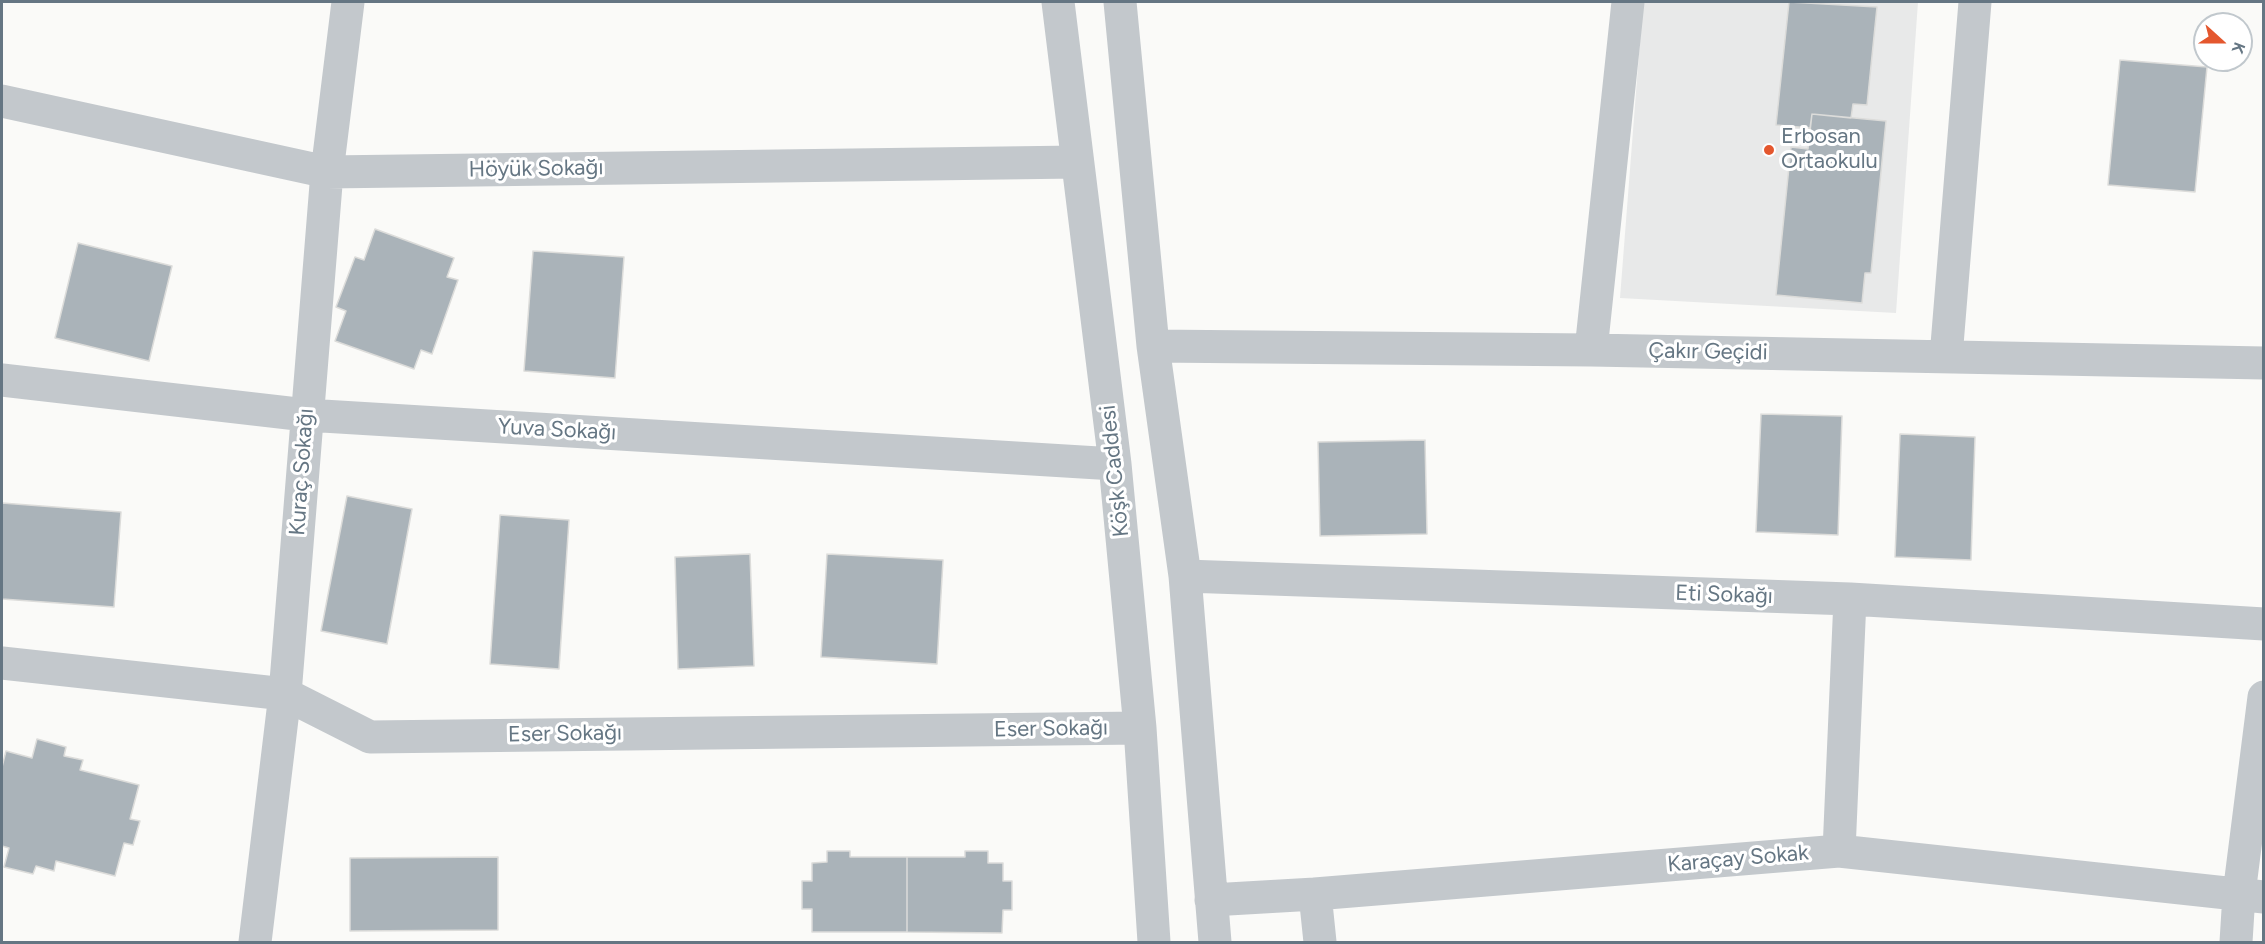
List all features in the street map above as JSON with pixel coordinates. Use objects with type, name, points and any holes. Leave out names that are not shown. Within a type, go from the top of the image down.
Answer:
[{"type":"street","name":"Kuraç Sokağı","points":[[255,942],[285,694],[327,172],[348,2]]},
{"type":"street","name":"Köşk Caddesi","points":[[1058,2],[1115,464],[1140,728],[1154,942]]},
{"type":"street","points":[[1120,2],[1153,346],[1185,576],[1215,942]]},
{"type":"street","points":[[1591,350],[1628,2]]},
{"type":"street","points":[[1946,357],[1975,2]]},
{"type":"street","name":"Höyük Sokağı","points":[[2,101],[327,172],[1077,162]]},
{"type":"street","name":"Çakır Geçidi","points":[[1153,346],[1591,350],[2264,363]]},
{"type":"street","name":"Yuva Sokağı","points":[[2,380],[306,415],[1115,464]]},
{"type":"street","name":"Eti Sokağı","points":[[1185,576],[1850,599],[2264,624]]},
{"type":"street","points":[[1839,851],[1850,599]]},
{"type":"street","name":"Eser Sokağı","points":[[2,663],[285,694],[370,737],[1140,728]]},
{"type":"street","points":[[2236,942],[2252,896],[2264,697]]},
{"type":"street","name":"Karaçay Sokak","points":[[1211,900],[1315,894],[1839,851],[2252,896]]},
{"type":"street","points":[[1315,894],[1320,942]]},
{"type":"shaded area","name":"Erbosan Ortaokulu","points":[[1643,2],[1918,2],[1896,313],[1620,298]]},
{"type":"building","points":[[1789,2],[1877,7],[1867,105],[1853,104],[1851,118],[1812,114],[1810,128],[1776,125]]},
{"type":"building","points":[[2120,60],[2193,66],[2193,72],[2207,72],[2195,192],[2108,185]]},
{"type":"building","points":[[1812,114],[1886,121],[1871,273],[1865,273],[1862,303],[1776,295],[1791,147],[1808,149]]},
{"type":"building","points":[[375,229],[454,258],[447,277],[458,280],[432,354],[421,350],[414,369],[335,341],[346,311],[336,307],[355,257],[364,260]]},
{"type":"building","points":[[78,243],[172,266],[149,361],[55,338]]},
{"type":"building","points":[[533,251],[624,257],[615,378],[524,371]]},
{"type":"building","points":[[1761,414],[1842,416],[1838,535],[1756,532]]},
{"type":"building","points":[[1900,434],[1975,437],[1971,560],[1895,557]]},
{"type":"building","points":[[1425,440],[1427,534],[1320,536],[1318,442]]},
{"type":"building","points":[[347,496],[412,509],[387,644],[321,631]]},
{"type":"building","points":[[2,503],[121,512],[114,607],[2,599]]},
{"type":"building","points":[[500,515],[569,520],[559,669],[490,664]]},
{"type":"building","points":[[750,554],[754,666],[678,669],[675,557]]},
{"type":"building","points":[[827,554],[943,560],[937,664],[821,657]]},
{"type":"building","points":[[37,739],[66,747],[64,756],[83,760],[80,770],[139,785],[130,819],[140,821],[133,845],[124,843],[115,876],[56,861],[54,871],[36,866],[33,874],[4,867],[9,848],[2,846],[2,767],[6,751],[32,758]]},
{"type":"building","points":[[827,851],[850,851],[850,857],[907,857],[907,932],[812,932],[812,909],[802,909],[802,881],[812,881],[812,863],[827,862]]},
{"type":"building","points":[[965,851],[988,851],[988,863],[1003,863],[1003,881],[1012,881],[1012,910],[1003,910],[1002,933],[907,932],[907,857],[965,857]]},
{"type":"building","points":[[498,857],[498,930],[350,931],[350,858]]},
{"type":"place","name":"Erbosan Ortaokulu","points":[[1769,150]]}]
